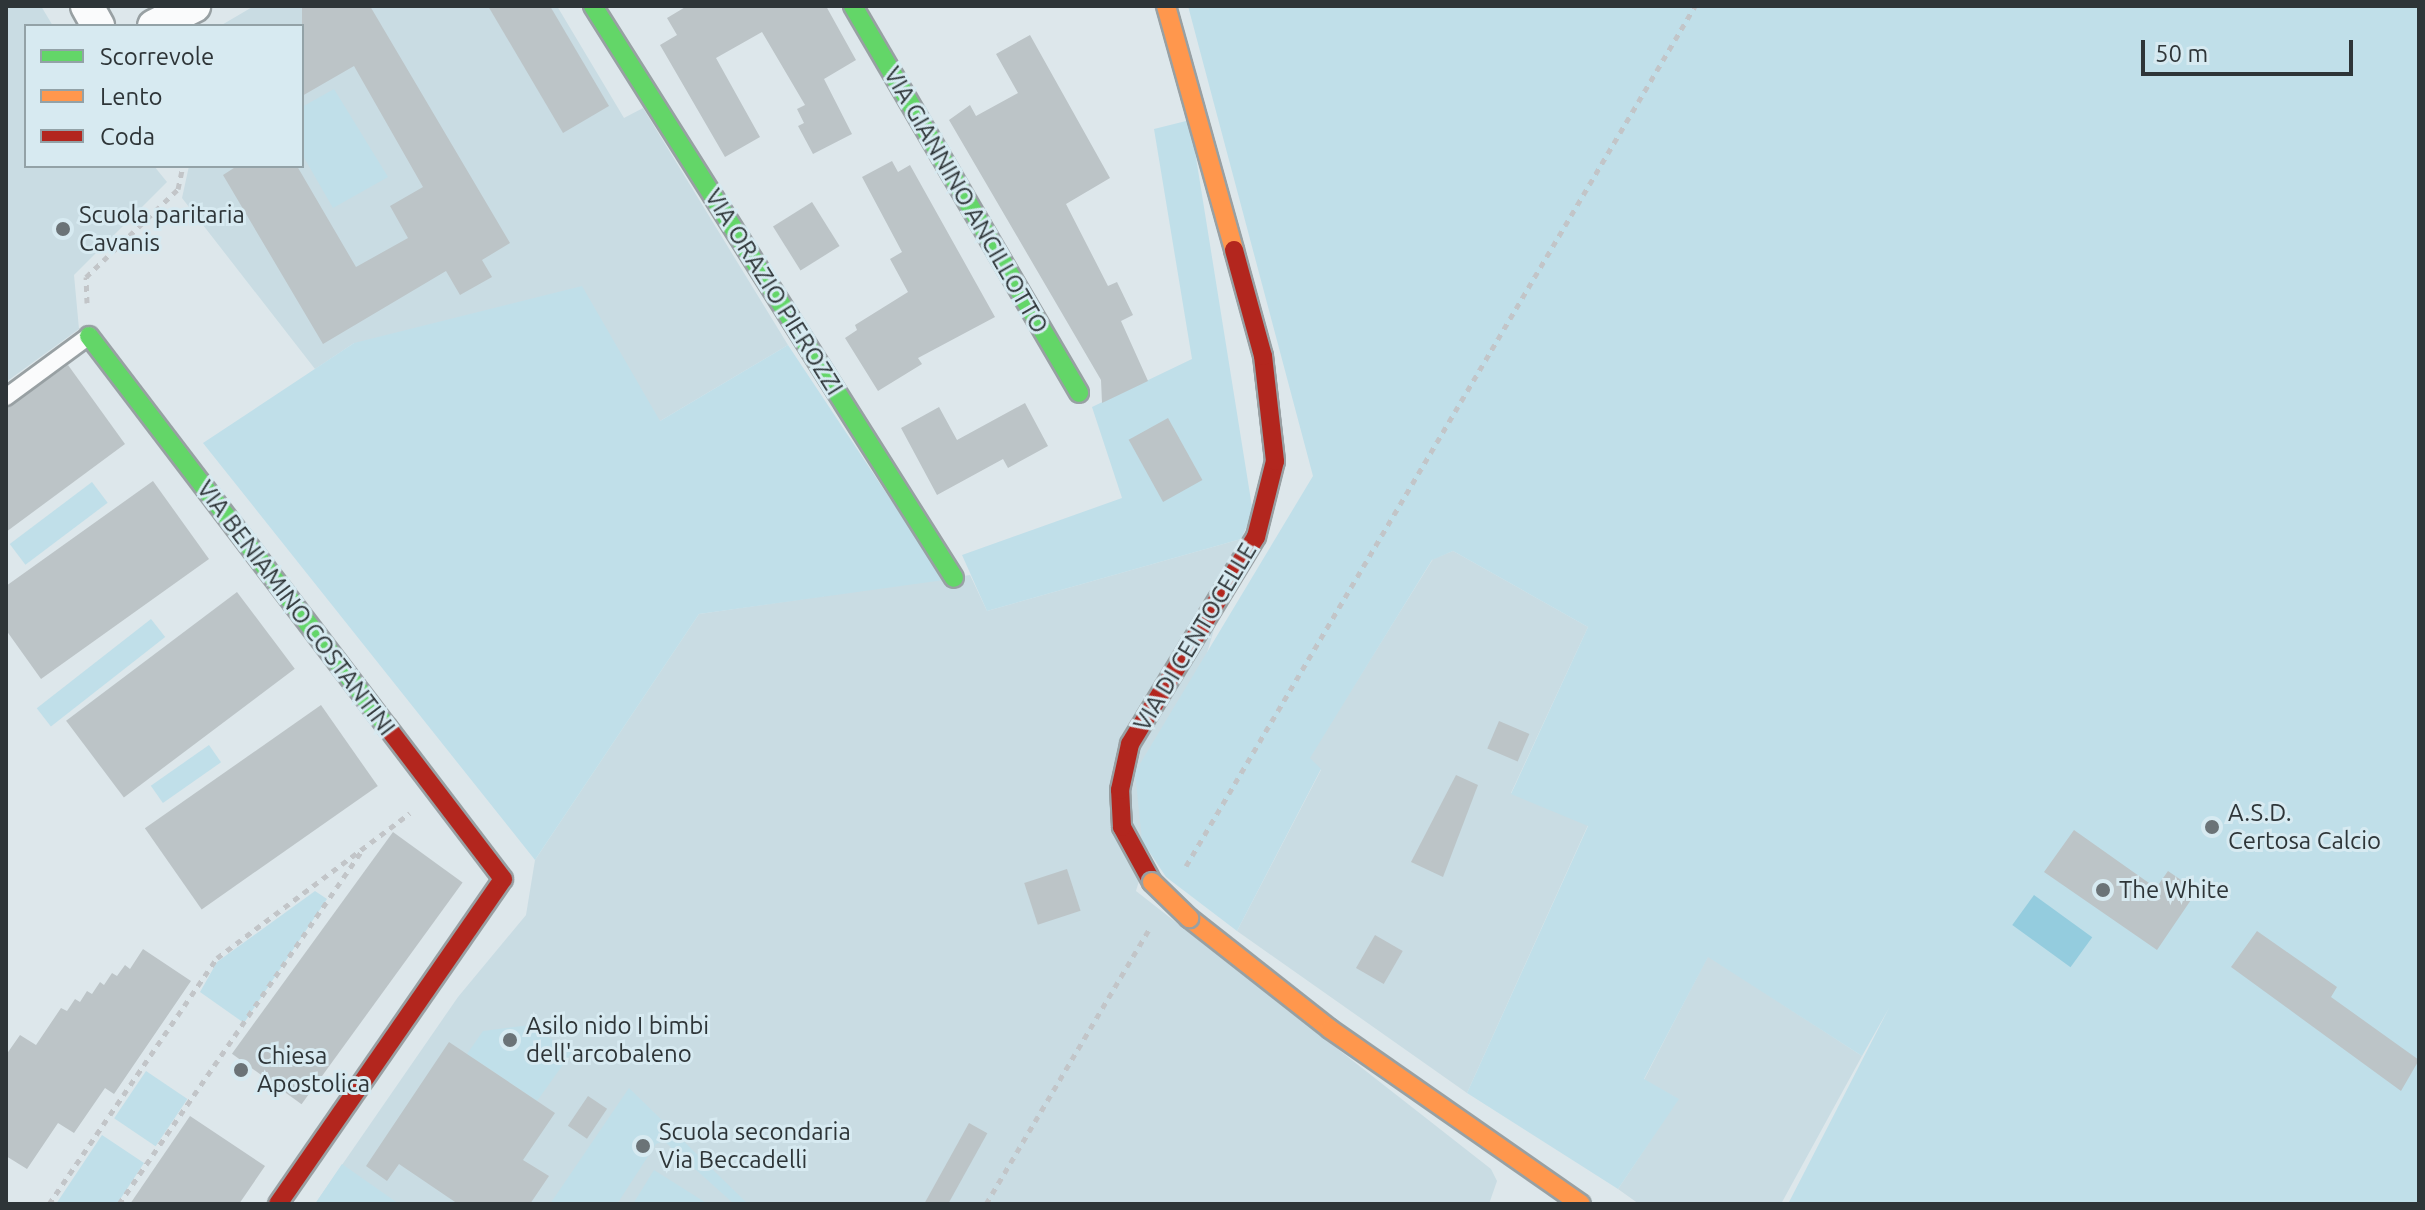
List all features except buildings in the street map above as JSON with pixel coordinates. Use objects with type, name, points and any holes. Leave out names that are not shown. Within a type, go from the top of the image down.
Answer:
[{"type":"street","points":[[87,6],[97,24]]},
{"type":"street","points":[[158,24],[194,6]]},
{"type":"street","name":"VIA ORAZIO PIEROZZI","points":[[593,6],[954,578]]},
{"type":"street","name":"VIA GIANNINO ANCILLOTTO","points":[[853,6],[1079,393]]},
{"type":"street","name":"VIA DI CENTOCELLE","points":[[1166,6],[1263,356],[1274,421],[1275,461],[1267,509],[1256,537],[1130,744],[1120,790],[1122,827],[1152,882],[1189,918],[1330,1029],[1543,1186],[1581,1204]]},
{"type":"street","name":"VIA BENIAMINO COSTANTINI","points":[[89,336],[503,879],[278,1204]]},
{"type":"lane","points":[[6,397],[89,336]]},
{"type":"path","points":[[1179,877],[1695,6]]},
{"type":"path","points":[[89,336],[86,277],[178,189],[183,168]]},
{"type":"path","points":[[49,1204],[217,958],[414,810]]},
{"type":"path","points":[[119,1204],[364,848]]},
{"type":"path","points":[[986,1204],[1155,918]]},
{"type":"shaded area","name":"Scuola paritaria Cavanis","points":[[6,6],[41,6],[52,24],[24,24],[24,168],[156,168],[167,182],[74,275],[79,329],[6,382]]},
{"type":"shaded area","points":[[254,6],[557,6],[624,118],[643,108],[788,345],[660,421],[354,343],[315,369],[182,198],[189,168],[304,168],[304,24],[223,24]]},
{"type":"shaded area","points":[[1188,6],[2419,6],[2419,1204],[1788,1204],[1889,1008],[1862,1056],[1708,957],[1644,1079],[1679,1099],[1618,1189],[1467,1093],[1588,826],[1511,794],[1588,627],[1453,551],[1432,560],[1310,758],[1321,769],[1237,931],[1166,877],[1142,841],[1135,772],[1313,476]]},
{"type":"shaded area","points":[[334,89],[388,177],[333,208],[304,157],[304,106]]},
{"type":"shaded area","points":[[1190,120],[1253,513],[1241,539],[987,611],[962,555],[1122,498],[1092,407],[1192,359],[1154,129]]},
{"type":"shaded area","points":[[582,286],[660,421],[788,345],[944,580],[699,614],[535,860],[203,443],[354,343]]},
{"type":"shaded area","points":[[92,482],[108,503],[25,565],[10,544]]},
{"type":"shaded area","points":[[1241,539],[1136,891],[1491,1169],[1497,1181],[1489,1204],[315,1204],[458,997],[526,915],[535,860],[699,614],[970,575],[987,611]]},
{"type":"shaded area","points":[[1453,551],[1588,627],[1511,793],[1588,825],[1467,1093],[1237,931],[1321,770],[1309,758],[1433,559]]},
{"type":"shaded area","points":[[151,619],[165,637],[51,726],[37,708]]},
{"type":"shaded area","points":[[209,745],[221,762],[163,803],[151,786]]},
{"type":"shaded area","points":[[315,891],[327,899],[244,1023],[200,992],[217,962]]},
{"type":"shaded area","points":[[1708,956],[1862,1056],[1781,1204],[1639,1204],[1618,1189],[1678,1099],[1644,1080]]},
{"type":"shaded area","points":[[530,1025],[572,1052],[537,1101],[467,1054],[483,1031]]},
{"type":"shaded area","points":[[146,1071],[187,1099],[156,1146],[114,1118]]},
{"type":"shaded area","name":"Scuola secondaria Via Beccadelli","points":[[629,1088],[748,1204],[734,1204],[664,1141],[656,1144],[617,1204],[550,1204]]},
{"type":"shaded area","points":[[102,1135],[144,1163],[117,1204],[56,1204]]},
{"type":"shaded area","points":[[342,1164],[399,1204],[315,1204]]},
{"type":"shaded area","points":[[654,1170],[708,1204],[633,1204]]},
{"type":"water","points":[[2034,895],[2092,937],[2071,967],[2012,925]]},
{"type":"traffic: fast","points":[[593,6],[954,578]]},
{"type":"traffic: fast","points":[[853,6],[1079,393]]},
{"type":"traffic: fast","points":[[89,336],[387,727]]},
{"type":"traffic: slow","points":[[1166,6],[1234,250]]},
{"type":"traffic: slow","points":[[1152,882],[1189,918]]},
{"type":"traffic: slow","points":[[1189,918],[1330,1029],[1581,1204]]},
{"type":"traffic: jam","points":[[1152,882],[1122,827],[1120,790],[1130,744],[1256,537],[1275,461],[1263,356],[1234,250]]},
{"type":"traffic: jam","points":[[278,1204],[503,879],[387,727]]},
{"type":"place","name":"Scuola paritaria Cavanis","points":[[63,229]]},
{"type":"place","name":"A.S.D. Certosa Calcio","points":[[2212,827]]},
{"type":"place","name":"The White","points":[[2103,890]]},
{"type":"place","name":"Asilo nido I bimbi dell'arcobaleno","points":[[510,1040]]},
{"type":"place","name":"Chiesa Apostolica","points":[[241,1070]]},
{"type":"place","name":"Scuola secondaria Via Beccadelli","points":[[643,1146]]}]
